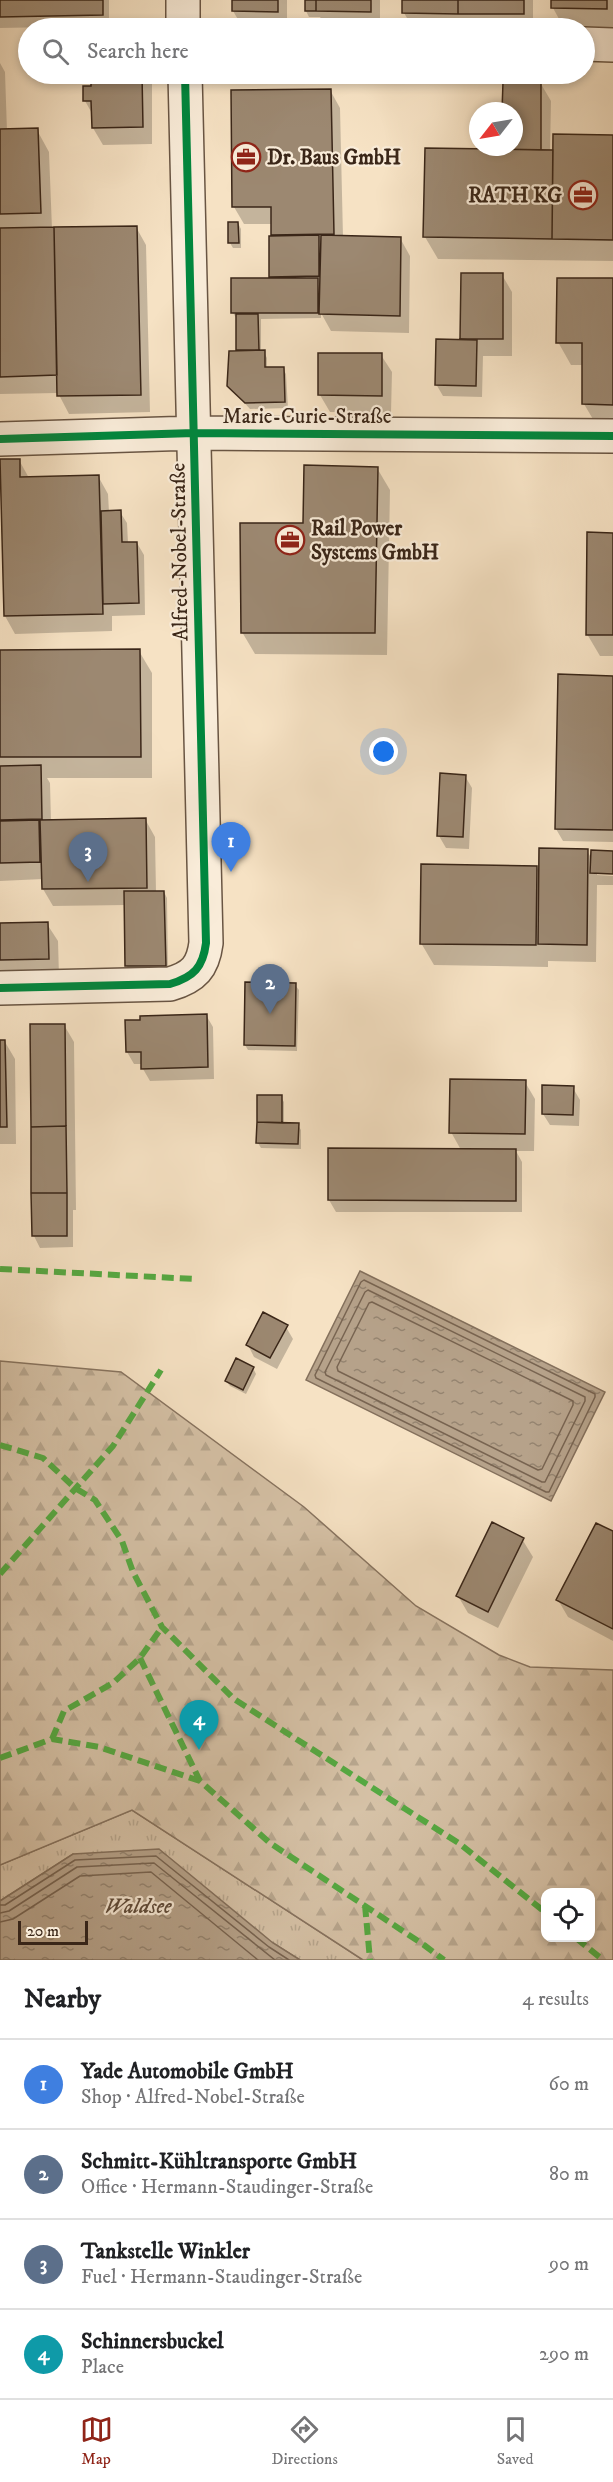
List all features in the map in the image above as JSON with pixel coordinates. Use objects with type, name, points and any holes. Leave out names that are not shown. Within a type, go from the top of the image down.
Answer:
[{"type":"street","points":[[183,0],[183,18]]},
{"type":"street","points":[[595,44],[613,45]]},
{"type":"street","name":"Alfred-Nobel-Straße","points":[[0,988],[170,984],[189,976],[204,958],[206,943],[184,84]]},
{"type":"street","name":"Marie-Curie-Straße","points":[[0,439],[194,433],[613,436]]},
{"type":"green space","points":[[0,1361],[121,1372],[304,1507],[416,1606],[499,1655],[530,1667],[613,1670],[613,1960],[363,1960],[132,1810],[0,1865]]},
{"type":"green space","points":[[132,1810],[363,1960],[300,1960],[273,1943],[73,1854],[0,1901],[0,1865]]},
{"type":"water","points":[[360,1271],[605,1392],[551,1501],[306,1380]]},
{"type":"water","name":"Waldsee","points":[[159,1849],[273,1943],[300,1960],[0,1960],[0,1901],[73,1854]]},
{"type":"building","points":[[0,0],[103,0],[103,15],[0,17]]},
{"type":"building","points":[[232,0],[278,0],[278,12],[232,11]]},
{"type":"building","points":[[305,0],[316,0],[316,11],[305,11]]},
{"type":"building","points":[[316,0],[371,0],[371,12],[316,11]]},
{"type":"building","points":[[402,0],[458,0],[458,14],[402,13]]},
{"type":"building","points":[[458,0],[524,0],[524,14],[458,14]]},
{"type":"building","points":[[551,0],[607,0],[607,9],[551,8]]},
{"type":"building","points":[[91,84],[142,84],[143,127],[92,128],[91,101],[83,101],[83,86],[91,86]]},
{"type":"building","points":[[503,84],[541,84],[541,150],[523,150],[523,102],[502,102]]},
{"type":"building","points":[[331,89],[334,234],[271,235],[271,207],[232,207],[231,90]]},
{"type":"building","points":[[38,128],[41,213],[0,214],[0,129]]},
{"type":"building","name":"RATH KG","points":[[553,134],[613,135],[613,240],[552,239]]},
{"type":"building","points":[[425,148],[469,149],[469,156],[523,156],[523,150],[553,150],[552,239],[423,237]]},
{"type":"building","points":[[228,222],[238,222],[239,243],[228,243]]},
{"type":"building","points":[[137,226],[141,395],[57,396],[54,227]]},
{"type":"building","points":[[54,227],[57,375],[0,377],[0,228]]},
{"type":"building","points":[[319,235],[319,276],[269,277],[269,236]]},
{"type":"building","points":[[321,235],[401,237],[400,316],[319,314]]},
{"type":"building","points":[[461,273],[503,273],[503,339],[460,339]]},
{"type":"building","points":[[231,278],[318,278],[318,313],[231,313]]},
{"type":"building","points":[[557,278],[613,278],[613,405],[582,404],[582,343],[556,343]]},
{"type":"building","points":[[236,314],[258,314],[259,350],[236,350]]},
{"type":"building","points":[[436,339],[477,340],[476,386],[435,385]]},
{"type":"building","points":[[265,350],[265,367],[284,367],[285,402],[245,403],[227,386],[229,351]]},
{"type":"building","points":[[318,353],[382,353],[382,396],[318,395]]},
{"type":"building","points":[[0,459],[20,459],[20,477],[99,475],[103,614],[4,616]]},
{"type":"building","points":[[304,465],[378,467],[375,633],[241,633],[240,523],[303,523]]},
{"type":"building","points":[[121,510],[122,542],[137,542],[139,603],[103,604],[101,511]]},
{"type":"building","points":[[587,532],[613,533],[613,635],[586,635]]},
{"type":"building","points":[[140,649],[141,757],[0,757],[0,650]]},
{"type":"building","points":[[558,674],[613,676],[613,830],[555,829]]},
{"type":"building","points":[[41,765],[42,819],[0,820],[0,766]]},
{"type":"building","points":[[440,773],[466,775],[463,837],[437,836]]},
{"type":"building","points":[[146,818],[147,888],[42,889],[40,820]]},
{"type":"building","points":[[39,820],[40,862],[0,863],[0,821]]},
{"type":"building","points":[[539,848],[588,849],[587,945],[538,944]]},
{"type":"building","points":[[591,850],[613,851],[613,874],[590,873]]},
{"type":"building","points":[[421,864],[537,866],[536,945],[420,944]]},
{"type":"building","points":[[124,891],[164,891],[166,966],[125,966]]},
{"type":"building","points":[[48,922],[49,959],[0,960],[0,923]]},
{"type":"building","points":[[245,982],[296,983],[295,1046],[244,1045]]},
{"type":"building","points":[[207,1014],[208,1067],[141,1069],[141,1052],[126,1052],[125,1020],[140,1020],[140,1016]]},
{"type":"building","points":[[30,1024],[65,1024],[66,1126],[31,1127]]},
{"type":"building","points":[[0,1040],[5,1040],[7,1127],[0,1127]]},
{"type":"building","points":[[450,1079],[526,1080],[525,1134],[449,1133]]},
{"type":"building","points":[[542,1085],[574,1086],[573,1115],[542,1114]]},
{"type":"building","points":[[257,1095],[282,1095],[282,1123],[257,1122]]},
{"type":"building","points":[[257,1122],[299,1123],[298,1144],[256,1143]]},
{"type":"building","points":[[66,1126],[67,1193],[31,1193],[31,1127]]},
{"type":"building","points":[[328,1148],[516,1149],[516,1201],[328,1200]]},
{"type":"building","points":[[31,1193],[67,1193],[67,1236],[32,1236]]},
{"type":"building","points":[[263,1312],[288,1325],[270,1358],[246,1345]]},
{"type":"building","points":[[236,1358],[254,1367],[243,1390],[225,1381]]},
{"type":"building","points":[[492,1522],[524,1538],[488,1612],[456,1596]]},
{"type":"building","points":[[596,1523],[613,1531],[613,1629],[556,1600]]},
{"type":"marked path","points":[[0,1269],[195,1279]]},
{"type":"marked path","points":[[0,1574],[113,1446],[161,1370]]},
{"type":"marked path","points":[[0,1445],[43,1458],[75,1488],[95,1500],[122,1541],[133,1572],[162,1627],[234,1699],[460,1844],[541,1909]]},
{"type":"marked path","points":[[52,1739],[64,1711],[113,1683],[140,1658],[162,1627]]},
{"type":"marked path","points":[[140,1658],[200,1781],[270,1843],[444,1960]]},
{"type":"marked path","points":[[0,1758],[52,1739],[99,1747],[200,1781]]},
{"type":"marked path","points":[[365,1905],[370,1960]]},
{"type":"marked path","points":[[581,1942],[603,1960]]},
{"type":"cycle path","points":[[0,988],[170,984],[185,978],[196,970],[205,951],[185,84]]},
{"type":"cycle path","points":[[0,439],[194,433],[613,436]]},
{"type":"place","name":"Dr. Baus GmbH","points":[[246,157]]},
{"type":"place","name":"RATH KG","points":[[583,195]]},
{"type":"place","name":"Rail Power Systems GmbH","points":[[290,540]]},
{"type":"place","name":"Yade Automobile GmbH","points":[[231,872]]},
{"type":"place","name":"Tankstelle Winkler","points":[[88,882]]},
{"type":"place","name":"Schmitt-Kühltransporte GmbH","points":[[270,1014]]},
{"type":"place","name":"Schinnersbuckel","points":[[199,1750]]}]
